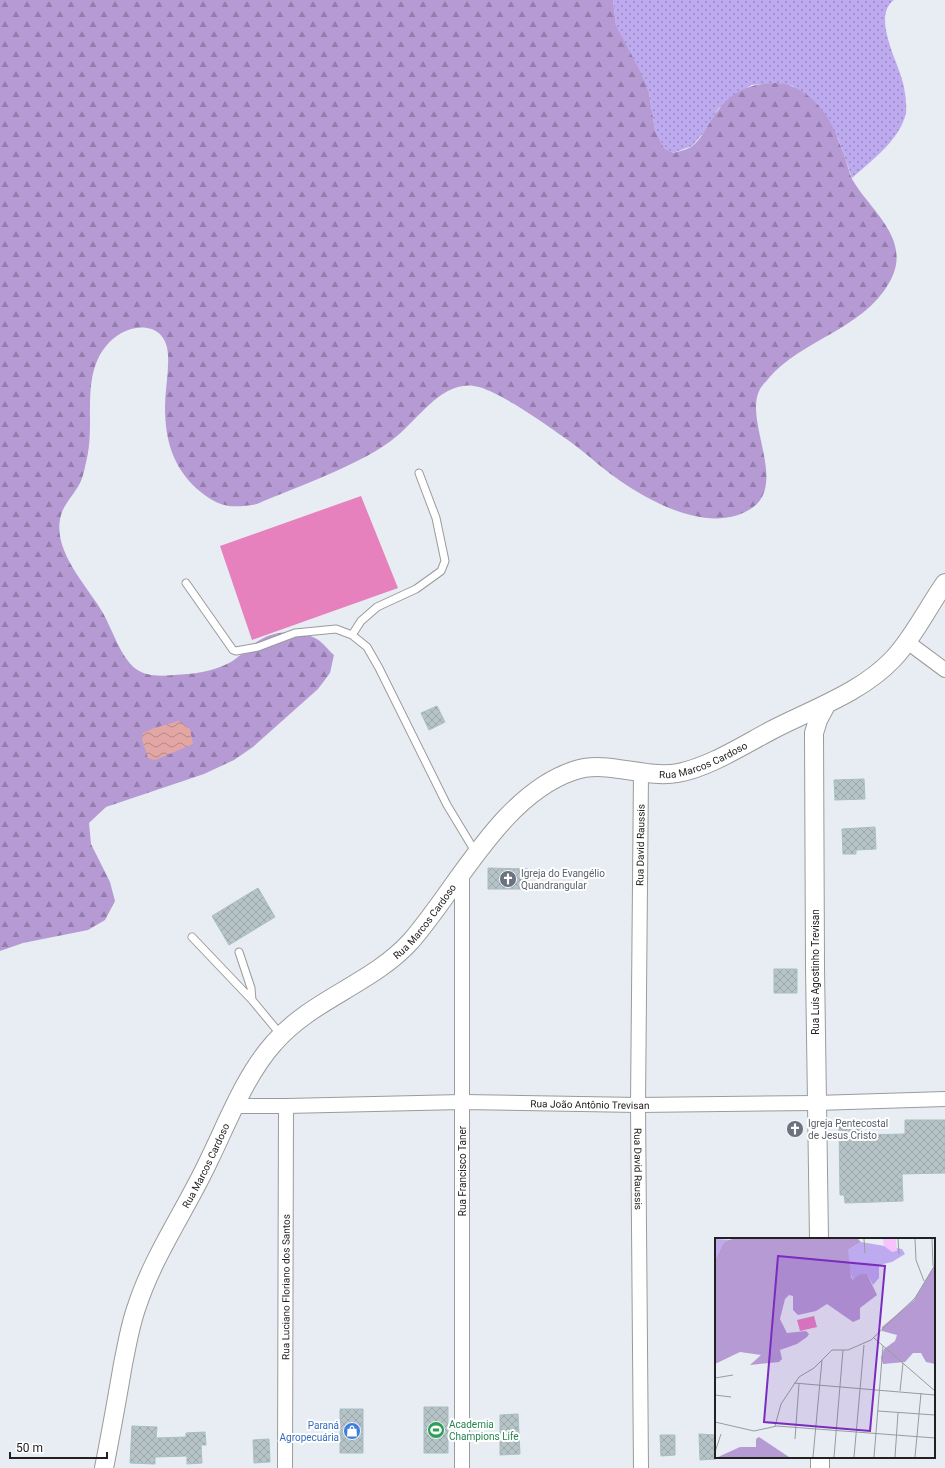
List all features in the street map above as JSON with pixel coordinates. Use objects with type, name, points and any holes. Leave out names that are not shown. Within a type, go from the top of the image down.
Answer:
[{"type":"street","name":"Rua Marcos Cardoso","points":[[104,1468],[130,1329],[142,1292],[258,1063],[281,1035],[301,1019],[389,962],[409,943],[462,874],[476,853],[524,800],[550,782],[572,771],[594,767],[661,774],[685,771],[725,754],[790,721],[825,707],[885,668],[896,657],[945,583]]},
{"type":"street","points":[[906,641],[945,670]]},
{"type":"street","name":"Rua Luís Agostinho Trevisan","points":[[819,1238],[816,1103],[814,733],[818,720],[825,707]]},
{"type":"street","name":"Rua David Raussis","points":[[641,773],[638,1105],[641,1468]]},
{"type":"street","name":"Rua Francisco Taner","points":[[462,874],[462,1468]]},
{"type":"street","name":"Rua João Antônio Trevisan","points":[[235,1106],[462,1102],[638,1105],[816,1103],[945,1099]]},
{"type":"street","name":"Rua Luciano Floriano dos Santos","points":[[285,1468],[286,1106]]},
{"type":"lane","points":[[352,634],[361,621],[377,607],[416,589],[441,571],[445,561],[436,518],[419,473]]},
{"type":"lane","points":[[186,583],[233,650],[236,651],[258,648],[295,633],[336,630],[352,634],[367,647],[382,673],[447,805],[476,853]]},
{"type":"lane","points":[[192,937],[252,1000],[281,1035]]},
{"type":"lane","points":[[239,952],[251,988],[252,1000]]},
{"type":"shaded area","points":[[613,0],[894,0],[888,7],[885,17],[888,40],[901,74],[904,90],[906,113],[903,123],[898,132],[884,149],[852,178],[838,138],[793,86],[777,83],[751,85],[718,109],[704,132],[692,146],[673,153],[664,148],[655,130],[649,93],[616,25]]},
{"type":"shaded area","points":[[361,496],[398,588],[252,640],[220,546]]},
{"type":"green space","points":[[0,0],[613,0],[616,25],[641,73],[649,93],[655,130],[664,148],[673,153],[685,150],[694,145],[716,113],[729,98],[745,88],[754,85],[776,83],[794,87],[818,105],[834,129],[852,179],[887,227],[893,240],[896,253],[895,268],[889,283],[877,299],[848,323],[797,354],[782,365],[760,389],[756,402],[757,417],[766,468],[766,483],[762,497],[752,508],[736,516],[720,518],[702,517],[666,507],[619,480],[572,443],[523,410],[489,391],[479,387],[467,385],[444,393],[397,436],[367,456],[349,465],[257,504],[248,506],[232,506],[218,503],[197,489],[189,481],[176,462],[172,452],[165,419],[168,355],[166,344],[162,336],[156,331],[140,327],[131,329],[114,338],[103,350],[96,364],[90,395],[90,427],[87,458],[80,483],[62,512],[59,525],[61,539],[71,565],[103,613],[121,651],[131,664],[140,672],[150,675],[165,676],[195,673],[223,666],[233,661],[256,642],[273,634],[287,632],[308,635],[318,639],[334,655],[330,673],[318,689],[253,747],[234,760],[204,774],[106,807],[89,823],[91,844],[110,882],[115,901],[105,920],[88,930],[23,943],[0,951]]},
{"type":"water","points":[[179,721],[190,729],[193,744],[155,760],[148,758],[142,739],[143,733],[154,728]]},
{"type":"building","points":[[437,706],[445,722],[429,730],[421,713]]},
{"type":"building","points":[[864,779],[865,799],[835,800],[834,780]]},
{"type":"building","points":[[875,827],[876,849],[856,850],[856,854],[843,854],[842,829]]},
{"type":"building","name":"Igreja do Evangélio Quandrangular","points":[[488,868],[528,869],[528,889],[488,889]]},
{"type":"building","points":[[258,888],[275,917],[229,945],[212,916]]},
{"type":"building","points":[[774,969],[797,969],[797,993],[774,993]]},
{"type":"building","points":[[861,1120],[861,1135],[905,1134],[905,1120],[945,1120],[945,1173],[902,1174],[903,1201],[845,1203],[844,1195],[840,1195],[839,1126],[844,1126],[844,1121]]},
{"type":"building","name":"Igreja Pentecostal de Jesus Cristo","points":[[801,1123],[802,1133],[789,1134],[788,1124]]},
{"type":"building","name":"Academia Champions Life","points":[[424,1407],[448,1407],[448,1453],[424,1453]]},
{"type":"building","name":"Paraná Agropecuária","points":[[340,1409],[363,1409],[363,1453],[340,1453]]},
{"type":"building","points":[[518,1414],[520,1454],[500,1455],[500,1415]]},
{"type":"building","points":[[132,1426],[157,1427],[156,1438],[186,1437],[186,1433],[205,1432],[206,1445],[201,1445],[202,1463],[187,1464],[187,1456],[155,1457],[155,1464],[130,1463]]},
{"type":"building","points":[[699,1434],[715,1435],[716,1459],[700,1460]]},
{"type":"building","points":[[660,1435],[675,1435],[675,1455],[661,1456]]},
{"type":"building","points":[[269,1439],[270,1462],[254,1463],[253,1440]]},
{"type":"place","name":"Igreja do Evangélio Quandrangular","points":[[508,879]]},
{"type":"place","name":"Igreja Pentecostal de Jesus Cristo","points":[[795,1129]]},
{"type":"place","name":"Academia Champions Life","points":[[436,1430]]},
{"type":"place","name":"Paraná Agropecuária","points":[[352,1431]]}]
